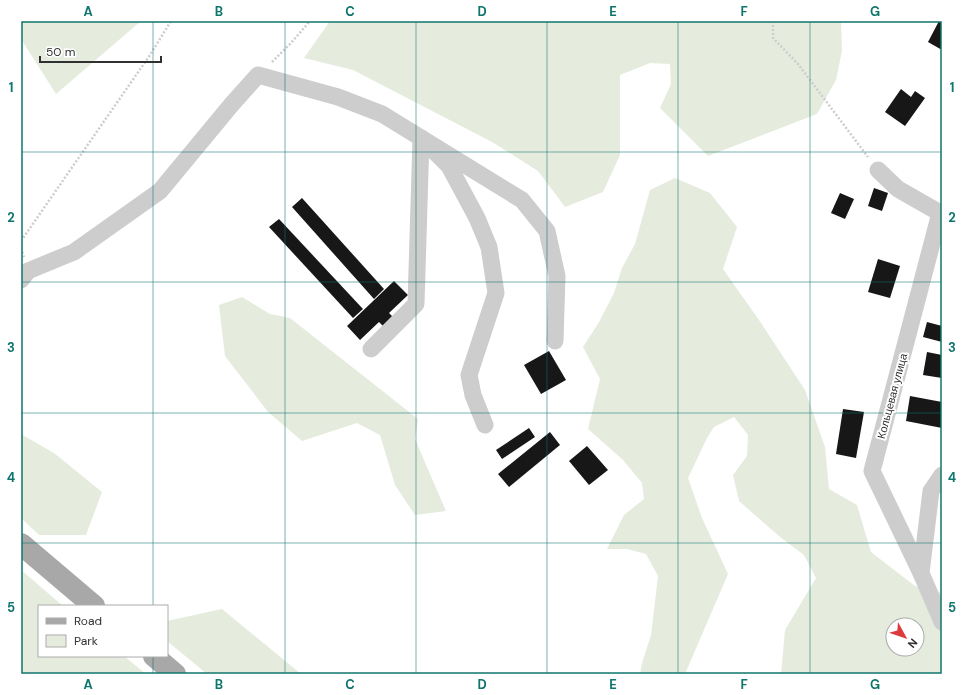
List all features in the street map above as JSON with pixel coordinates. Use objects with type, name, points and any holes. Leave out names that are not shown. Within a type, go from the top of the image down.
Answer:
[{"type":"main road","points":[[21,544],[93,605]]},
{"type":"main road","points":[[155,657],[175,674]]},
{"type":"street","points":[[21,280],[28,271],[74,252],[160,191],[258,75],[338,97],[382,114],[522,200],[547,231],[557,276],[555,341]]},
{"type":"street","points":[[371,349],[416,304],[421,138]]},
{"type":"street","points":[[421,138],[449,166],[477,218],[489,247],[496,293],[469,375],[473,395],[485,425]]},
{"type":"street","points":[[878,170],[898,188],[941,213]]},
{"type":"street","name":"Кольцевая улица","points":[[941,213],[872,471],[921,573],[942,622]]},
{"type":"street","points":[[921,573],[932,491],[942,475]]},
{"type":"path","points":[[21,241],[172,21]]},
{"type":"path","points":[[258,75],[291,43],[310,21]]},
{"type":"path","points":[[773,21],[773,38],[798,64],[878,170]]},
{"type":"green space","points":[[21,21],[141,21],[56,94],[21,39]]},
{"type":"green space","points":[[330,21],[841,21],[842,51],[836,80],[817,114],[708,156],[660,108],[671,84],[670,64],[650,63],[620,75],[620,155],[603,192],[565,207],[538,171],[492,142],[353,70],[304,58]]},
{"type":"green space","points":[[675,178],[710,193],[737,227],[723,269],[805,390],[825,447],[829,489],[857,505],[871,552],[915,586],[942,593],[942,674],[781,674],[785,630],[816,578],[804,555],[780,537],[739,501],[733,475],[747,456],[748,435],[734,417],[714,427],[707,438],[688,478],[702,518],[728,574],[685,674],[640,674],[651,635],[658,576],[646,554],[627,549],[607,549],[624,515],[644,499],[642,483],[623,460],[588,429],[600,379],[583,347],[599,322],[614,293],[622,268],[635,244],[650,190]]},
{"type":"green space","points":[[242,297],[270,314],[290,318],[418,419],[415,439],[446,511],[415,515],[395,485],[380,435],[357,423],[302,441],[268,412],[225,356],[219,305]]},
{"type":"green space","points":[[21,434],[54,453],[102,492],[86,535],[39,535],[21,518]]},
{"type":"green space","points":[[21,570],[62,605],[38,605],[38,657],[125,657],[146,674],[21,674]]},
{"type":"green space","points":[[222,609],[301,674],[207,674],[168,642],[168,621]]},
{"type":"building","points":[[939,21],[942,21],[942,50],[928,42]]},
{"type":"building","points":[[901,89],[911,97],[915,91],[925,98],[905,126],[885,112]]},
{"type":"building","points":[[874,188],[888,193],[882,211],[868,206]]},
{"type":"building","points":[[840,193],[854,199],[845,219],[831,213]]},
{"type":"building","points":[[302,198],[384,289],[374,299],[292,207]]},
{"type":"building","points":[[279,219],[363,309],[353,318],[269,227]]},
{"type":"building","points":[[878,259],[900,266],[890,298],[868,292]]},
{"type":"building","points":[[394,281],[408,295],[389,313],[396,320],[386,329],[379,322],[360,340],[347,326]]},
{"type":"building","points":[[927,322],[942,326],[942,342],[923,337]]},
{"type":"building","points":[[549,351],[566,380],[541,394],[524,365]]},
{"type":"building","points":[[927,352],[942,355],[942,378],[923,375]]},
{"type":"building","points":[[910,396],[942,402],[942,428],[906,421]]},
{"type":"building","points":[[843,409],[864,412],[856,458],[836,454]]},
{"type":"building","points":[[529,428],[535,437],[502,459],[496,450]]},
{"type":"building","points":[[550,432],[560,445],[509,487],[498,474]]},
{"type":"building","points":[[587,446],[608,470],[589,485],[569,461]]}]
